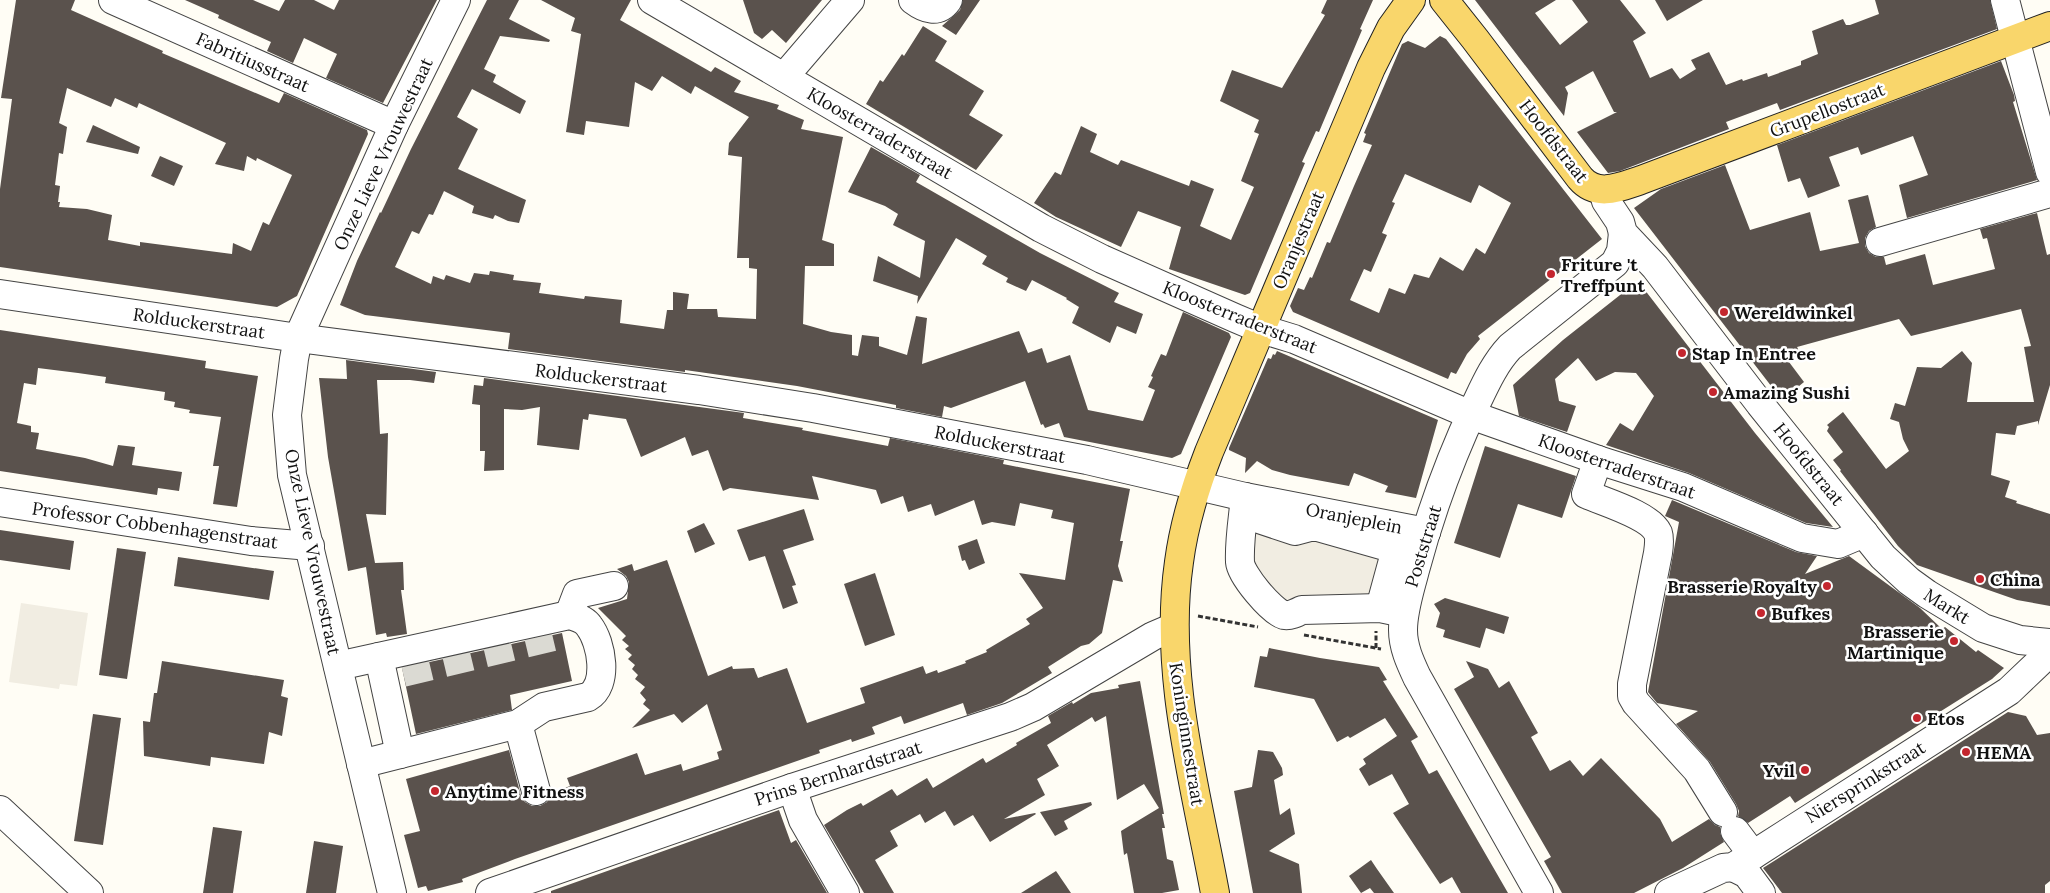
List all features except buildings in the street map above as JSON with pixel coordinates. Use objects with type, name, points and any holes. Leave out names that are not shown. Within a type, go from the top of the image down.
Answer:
[{"type":"main road","name":"Oranjestraat","points":[[1197,486],[1208,452],[1371,68],[1391,28],[1411,0]]},
{"type":"main road","name":"Hoofdstraat","points":[[1444,0],[1580,178],[1590,187],[1603,190]]},
{"type":"main road","name":"Grupellostraat","points":[[1603,190],[1617,188],[1641,180],[2050,26]]},
{"type":"main road","name":"Koninginnestraat","points":[[1197,486],[1188,513],[1178,563],[1174,627],[1176,674],[1215,893]]},
{"type":"street","name":"Fabritiusstraat","points":[[113,0],[394,124]]},
{"type":"street","name":"Onze Lieve Vrouwestraat","points":[[392,893],[292,475],[287,415],[298,338],[394,124],[456,0]]},
{"type":"street","name":"Kloosterraderstraat","points":[[652,0],[1041,228],[1102,259],[1261,329],[1294,339],[1471,415],[1598,460],[1683,487],[1802,538],[1838,544],[1864,533]]},
{"type":"street","points":[[784,76],[850,0]]},
{"type":"street","points":[[913,0],[923,7],[933,10],[945,4],[948,0]]},
{"type":"street","points":[[2005,0],[2050,172]]},
{"type":"street","name":"Hoofdstraat","points":[[1603,190],[1606,202],[1620,222],[1623,233],[1706,317],[1864,533]]},
{"type":"street","points":[[1880,242],[2050,193]]},
{"type":"street","name":"Poststraat","points":[[1540,893],[1417,677],[1405,647],[1403,630],[1392,611],[1426,532],[1447,469],[1493,370],[1504,354],[1615,263],[1621,251],[1623,233]]},
{"type":"street","name":"Rolduckerstraat","points":[[0,294],[298,338],[699,390],[813,408],[1087,460],[1197,486]]},
{"type":"street","points":[[1598,460],[1586,494],[1652,524],[1659,538],[1658,552],[1632,684],[1632,696],[1697,770],[1729,821],[1747,874],[1761,893]]},
{"type":"street","name":"Oranjeplein","points":[[1197,486],[1244,506],[1295,532],[1310,527],[1318,527],[1392,548],[1426,532]]},
{"type":"street","name":"Professor Cobbenhagenstraat","points":[[0,502],[251,541],[310,546]]},
{"type":"street","points":[[1244,506],[1240,564],[1254,587],[1278,612],[1286,615],[1302,610],[1392,611]]},
{"type":"street","name":"Oranjeplein","points":[[1244,506],[1426,532]]},
{"type":"street","name":"Markt","points":[[1864,533],[1883,557],[1909,581],[1951,610],[1983,628],[2001,635],[2020,640],[2050,643]]},
{"type":"street","name":"Oranjeplein","points":[[1392,548],[1395,553],[1392,611]]},
{"type":"street","points":[[566,625],[577,594],[614,586]]},
{"type":"street","points":[[338,666],[379,657],[566,625],[581,619],[589,626],[593,633],[600,656],[601,681],[593,694],[588,697],[544,707],[518,724],[361,764]]},
{"type":"street","name":"Prins Bernhardstraat","points":[[490,893],[792,788],[1010,717],[1033,707],[1153,636],[1174,627]]},
{"type":"street","name":"Niersprinkstraat","points":[[1669,893],[1723,868],[1743,861],[1796,825],[2009,691],[2050,652]]},
{"type":"street","points":[[379,657],[403,673]]},
{"type":"street","points":[[379,657],[400,754]]},
{"type":"street","points":[[518,724],[536,792]]},
{"type":"street","points":[[792,788],[803,820],[845,893]]},
{"type":"street","points":[[0,810],[89,893]]},
{"type":"shaded area","points":[[1253,530],[1384,549],[1377,594],[1289,605],[1252,574]]},
{"type":"shaded area","points":[[21,603],[88,613],[77,686],[60,684],[59,689],[9,682]]},
{"type":"tunnel","points":[[403,673],[562,635]]},
{"type":"place","name":"Friture 't Treffpunt","points":[[1551,274]]},
{"type":"place","name":"Wereldwinkel","points":[[1724,312]]},
{"type":"place","name":"Stap In Entree","points":[[1682,353]]},
{"type":"place","name":"Amazing Sushi","points":[[1713,392]]},
{"type":"place","name":"China","points":[[1980,579]]},
{"type":"place","name":"Brasserie Royalty","points":[[1827,586]]},
{"type":"place","name":"Bufkes","points":[[1761,613]]},
{"type":"place","name":"Brasserie Martinique","points":[[1954,641]]},
{"type":"place","name":"Etos","points":[[1917,718]]},
{"type":"place","name":"HEMA","points":[[1966,752]]},
{"type":"place","name":"Yvil","points":[[1805,770]]},
{"type":"place","name":"Anytime Fitness","points":[[435,791]]}]
